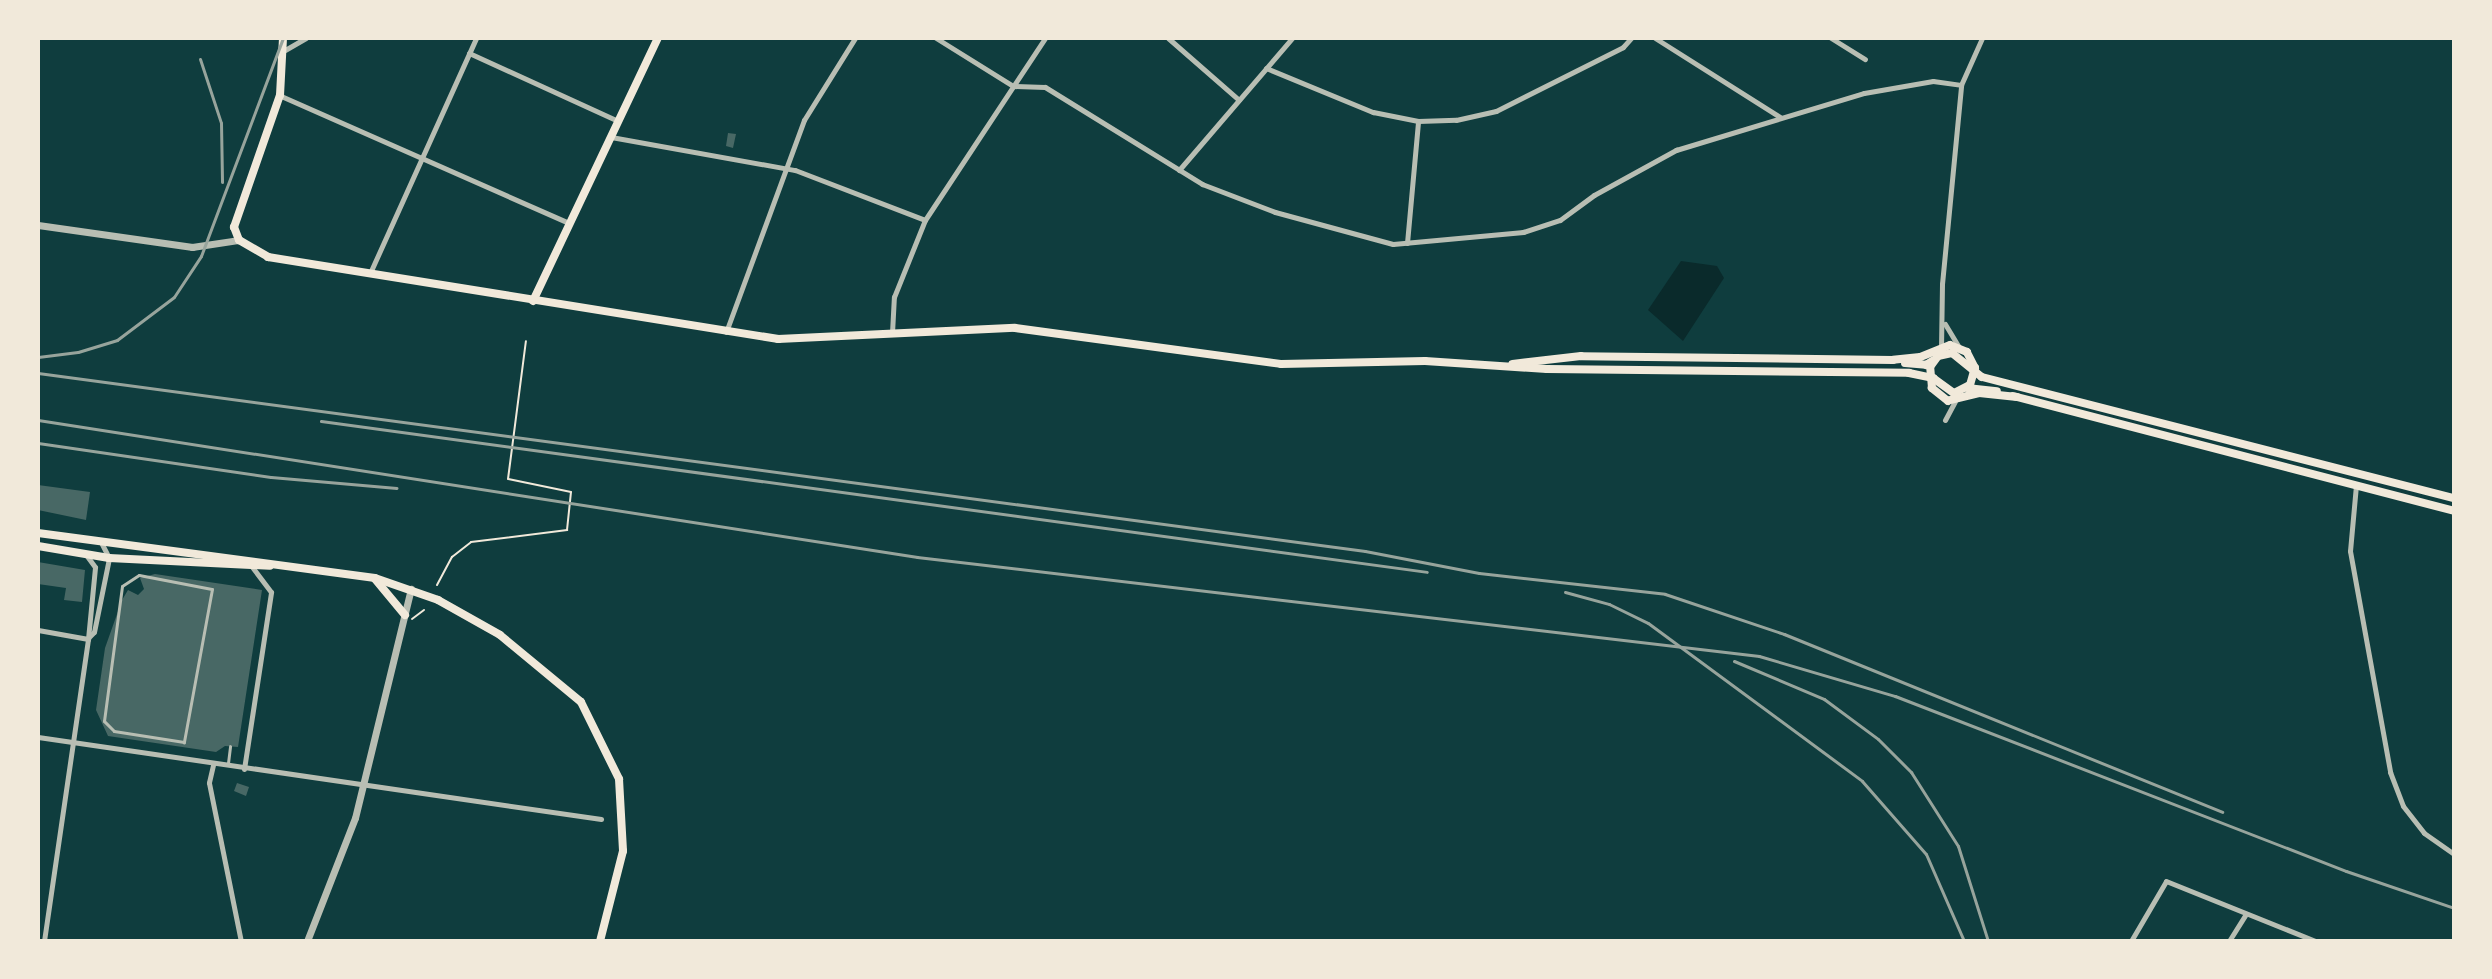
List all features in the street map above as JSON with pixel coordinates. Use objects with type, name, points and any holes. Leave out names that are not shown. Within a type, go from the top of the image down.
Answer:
[{"type":"main road","points":[[283,38],[285,50],[280,95],[238,206],[234,227],[239,240],[268,257],[726,333],[811,341],[892,333],[1015,328],[1281,364],[1512,364],[1581,356],[1893,360],[1920,357],[1942,346],[1959,347],[1974,363],[2015,383]]},
{"type":"main road","points":[[533,301],[616,120],[658,38]]},
{"type":"main road","points":[[1893,360],[1922,365],[1936,358],[1957,355],[1975,374],[2454,498]]},
{"type":"main road","points":[[1936,358],[1929,380],[1936,394],[1954,402],[1979,393],[2017,397]]},
{"type":"main road","points":[[1965,389],[1975,374],[1974,363]]},
{"type":"main road","points":[[1512,364],[1547,369],[1884,372],[1929,380],[1945,391],[1982,387],[2454,511]]},
{"type":"main road","points":[[38,533],[375,578],[411,589],[500,635],[565,684],[605,743],[625,814],[616,888],[600,941]]},
{"type":"main road","points":[[38,546],[109,558],[252,567],[275,565]]},
{"type":"main road","points":[[375,578],[409,618]]},
{"type":"street","points":[[285,50],[306,38]]},
{"type":"street","points":[[370,274],[476,38]]},
{"type":"street","points":[[726,333],[804,120],[855,38]]},
{"type":"street","points":[[936,38],[1013,86],[1045,87],[1179,170],[1275,212],[1364,240],[1407,243],[1523,232],[1560,220],[1594,195],[1676,150],[1864,93],[1933,81],[1961,85]]},
{"type":"street","points":[[892,333],[894,297],[925,220],[1045,38]]},
{"type":"street","points":[[1168,38],[1239,100]]},
{"type":"street","points":[[1179,170],[1292,38]]},
{"type":"street","points":[[1266,68],[1373,112],[1418,121],[1496,111],[1623,47],[1631,38]]},
{"type":"street","points":[[1831,38],[1865,59]]},
{"type":"street","points":[[1936,358],[1942,346],[1945,323],[1942,284],[1961,85],[1982,38]]},
{"type":"street","points":[[1660,39],[1781,117]]},
{"type":"street","points":[[469,53],[616,120]]},
{"type":"street","points":[[280,95],[569,223]]},
{"type":"street","points":[[1407,243],[1418,121]]},
{"type":"street","points":[[609,136],[786,169],[925,220]]},
{"type":"street","points":[[38,225],[192,247],[239,240]]},
{"type":"street","points":[[1945,323],[1959,347]]},
{"type":"street","points":[[1945,420],[1947,412],[1965,389]]},
{"type":"street","points":[[1936,394],[1947,412]]},
{"type":"street","points":[[2356,485],[2350,551],[2390,772],[2403,806],[2424,833],[2454,854]]},
{"type":"street","points":[[88,639],[94,632],[109,558],[101,542]]},
{"type":"street","points":[[44,941],[88,639],[95,567],[83,553]]},
{"type":"street","points":[[244,769],[271,592],[252,567]]},
{"type":"street","points":[[307,941],[363,788],[409,618],[411,589]]},
{"type":"street","points":[[38,630],[88,639]]},
{"type":"street","points":[[38,737],[363,788],[601,819]]},
{"type":"street","points":[[213,765],[209,783],[241,941]]},
{"type":"street","points":[[2131,941],[2166,881],[2315,941]]},
{"type":"street","points":[[2229,941],[2246,914]]},
{"type":"lane","points":[[139,575],[212,589],[187,740],[110,729],[104,718],[109,666],[125,581],[139,575]]},
{"type":"lane","points":[[227,767],[230,746]]},
{"type":"path","points":[[438,584],[452,557],[471,542],[567,530],[571,492],[513,484],[508,474],[526,341]]},
{"type":"path","points":[[409,618],[424,610]]},
{"type":"water","points":[[1681,261],[1717,266],[1724,278],[1683,341],[1648,310]]},
{"type":"building","points":[[728,133],[736,134],[733,148],[726,146]]},
{"type":"building","points":[[38,485],[90,492],[86,520],[38,510]]},
{"type":"building","points":[[38,562],[85,570],[82,602],[64,600],[66,588],[38,584]]},
{"type":"building","points":[[155,574],[262,590],[238,747],[225,746],[216,752],[108,736],[96,710],[105,648],[128,590],[138,595],[144,589],[140,578]]},
{"type":"building","points":[[237,783],[249,787],[246,796],[234,791]]},
{"type":"railway","points":[[38,357],[78,352],[117,340],[174,297],[201,256],[283,38]]},
{"type":"railway","points":[[200,59],[221,123],[222,182]]},
{"type":"railway","points":[[38,373],[1365,551],[1479,573],[1665,594],[1784,634],[2222,812]]},
{"type":"railway","points":[[38,420],[917,557],[1759,656],[1895,696],[2346,871],[2454,908]]},
{"type":"railway","points":[[321,421],[1427,572]]},
{"type":"railway","points":[[38,443],[271,477],[397,488]]},
{"type":"railway","points":[[1565,592],[1609,604],[1648,623],[1862,781],[1926,854],[1964,941]]},
{"type":"railway","points":[[1734,661],[1824,699],[1878,739],[1911,772],[1958,846],[1988,941]]}]
